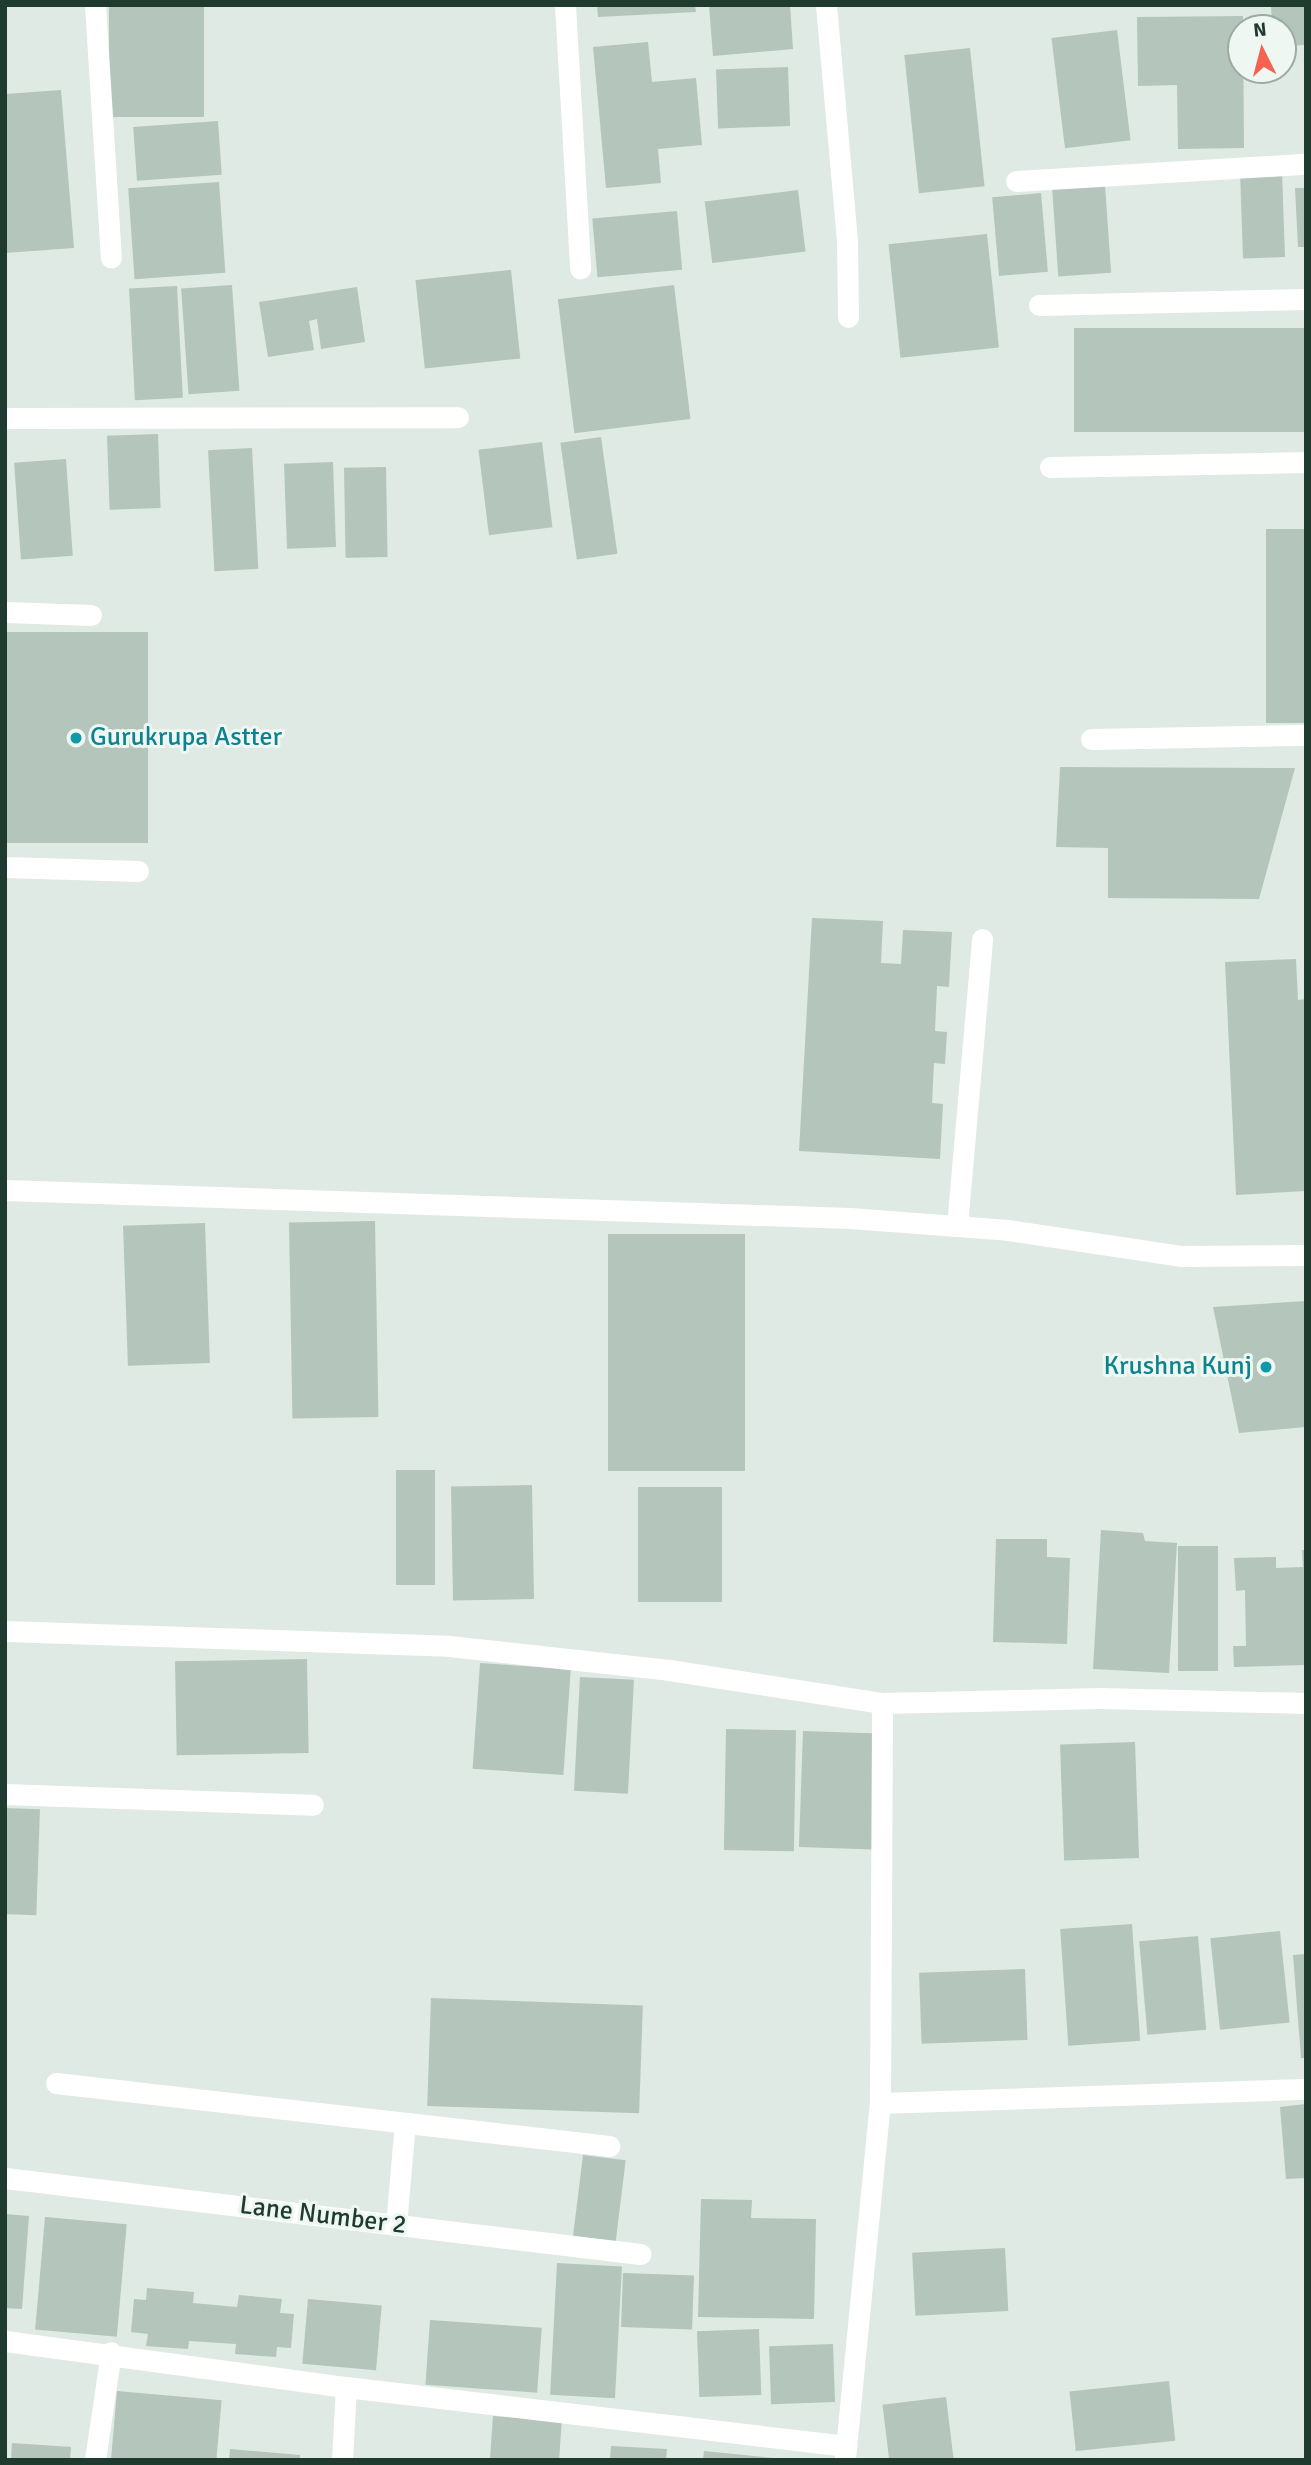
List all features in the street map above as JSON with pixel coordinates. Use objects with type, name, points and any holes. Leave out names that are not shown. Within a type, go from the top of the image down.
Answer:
[{"type":"street","points":[[95,5],[111,257]]},
{"type":"street","points":[[565,5],[579,269]]},
{"type":"street","points":[[826,5],[846,241],[848,317]]},
{"type":"street","points":[[1016,181],[1306,164]]},
{"type":"street","points":[[1039,305],[1306,299]]},
{"type":"street","points":[[5,418],[458,417]]},
{"type":"street","points":[[1050,467],[1306,462]]},
{"type":"street","points":[[5,612],[91,615]]},
{"type":"street","points":[[1091,738],[1306,735]]},
{"type":"street","points":[[5,867],[138,871]]},
{"type":"street","points":[[957,1226],[982,939]]},
{"type":"street","points":[[5,1190],[957,1226],[1182,1256],[1306,1255]]},
{"type":"street","points":[[5,1631],[449,1646],[669,1670],[882,1703],[1101,1698],[1306,1703]]},
{"type":"street","points":[[5,2341],[111,2352],[346,2387],[846,2453],[880,2103],[882,1703]]},
{"type":"street","points":[[5,1794],[313,1805]]},
{"type":"street","points":[[56,2083],[609,2146]]},
{"type":"street","points":[[880,2103],[1306,2089]]},
{"type":"street","points":[[396,2225],[405,2123]]},
{"type":"street","name":"Lane Number 2","points":[[5,2178],[640,2254]]},
{"type":"street","points":[[95,2460],[111,2352]]},
{"type":"street","points":[[342,2460],[346,2387]]},
{"type":"building","points":[[109,5],[204,5],[204,117],[109,117]]},
{"type":"building","points":[[597,5],[695,5],[696,12],[598,17]]},
{"type":"building","points":[[709,5],[790,5],[793,49],[713,56]]},
{"type":"building","points":[[1271,5],[1306,5],[1306,45],[1297,45],[1297,14],[1271,14]]},
{"type":"building","points":[[1227,16],[1227,84],[1244,84],[1244,148],[1178,149],[1177,85],[1138,86],[1137,17]]},
{"type":"building","points":[[1117,30],[1131,140],[1065,148],[1051,38]]},
{"type":"building","points":[[648,42],[652,82],[696,78],[702,145],[658,149],[661,183],[606,188],[593,47]]},
{"type":"building","points":[[970,48],[985,186],[919,193],[904,55]]},
{"type":"building","points":[[788,67],[790,126],[718,128],[716,70]]},
{"type":"building","points":[[61,90],[74,248],[5,253],[5,94]]},
{"type":"building","points":[[218,121],[222,175],[137,181],[133,127]]},
{"type":"building","points":[[1282,171],[1285,257],[1243,258],[1240,172]]},
{"type":"building","points":[[219,182],[225,273],[135,279],[128,188]]},
{"type":"building","points":[[1105,185],[1111,273],[1058,276],[1052,189]]},
{"type":"building","points":[[1295,188],[1306,188],[1306,247],[1298,247]]},
{"type":"building","points":[[798,190],[806,252],[712,263],[705,201]]},
{"type":"building","points":[[1041,193],[1048,272],[999,276],[992,197]]},
{"type":"building","points":[[677,211],[682,270],[597,277],[592,218]]},
{"type":"building","points":[[987,234],[999,347],[900,358],[889,244]]},
{"type":"building","points":[[511,270],[520,359],[425,369],[416,280]]},
{"type":"building","points":[[232,285],[239,391],[189,394],[181,289]]},
{"type":"building","points":[[674,285],[690,419],[574,433],[558,299]]},
{"type":"building","points":[[177,286],[183,398],[135,400],[129,289]]},
{"type":"building","points":[[357,287],[365,342],[321,349],[317,319],[309,321],[314,350],[268,357],[259,302]]},
{"type":"building","points":[[1074,328],[1306,328],[1306,432],[1074,432]]},
{"type":"building","points":[[158,434],[161,508],[110,510],[107,436]]},
{"type":"building","points":[[601,437],[617,554],[577,560],[560,443]]},
{"type":"building","points":[[542,442],[552,527],[489,535],[478,450]]},
{"type":"building","points":[[252,448],[258,569],[214,571],[208,450]]},
{"type":"building","points":[[66,459],[73,556],[21,559],[14,463]]},
{"type":"building","points":[[333,462],[336,547],[287,549],[284,464]]},
{"type":"building","points":[[386,467],[388,557],[346,558],[344,468]]},
{"type":"building","points":[[1266,529],[1306,529],[1306,723],[1266,723]]},
{"type":"building","name":"Gurukrupa Astter","points":[[5,632],[148,632],[148,843],[5,843]]},
{"type":"building","points":[[1060,767],[1295,768],[1259,899],[1108,898],[1108,848],[1056,847]]},
{"type":"building","points":[[812,918],[883,921],[881,963],[901,964],[903,930],[952,932],[949,987],[937,986],[935,1031],[947,1032],[945,1064],[934,1063],[932,1103],[943,1104],[940,1159],[799,1151]]},
{"type":"building","points":[[1296,959],[1298,1000],[1306,999],[1306,1191],[1236,1195],[1225,962]]},
{"type":"building","points":[[375,1221],[378,1417],[292,1418],[289,1223]]},
{"type":"building","points":[[205,1223],[210,1363],[128,1366],[123,1226]]},
{"type":"building","points":[[608,1234],[745,1234],[745,1471],[608,1471]]},
{"type":"building","name":"Krushna Kunj","points":[[1306,1301],[1306,1427],[1239,1433],[1213,1307]]},
{"type":"building","points":[[396,1470],[435,1470],[435,1585],[396,1585]]},
{"type":"building","points":[[532,1485],[534,1599],[453,1600],[451,1486]]},
{"type":"building","points":[[638,1487],[722,1487],[722,1602],[638,1602]]},
{"type":"building","points":[[1101,1530],[1143,1533],[1145,1541],[1177,1543],[1169,1673],[1093,1669]]},
{"type":"building","points":[[996,1539],[1047,1539],[1047,1557],[1070,1558],[1067,1644],[993,1642]]},
{"type":"building","points":[[1178,1546],[1218,1546],[1218,1671],[1178,1671]]},
{"type":"building","points":[[1302,1550],[1306,1550],[1306,1665],[1234,1667],[1233,1646],[1246,1646],[1245,1590],[1236,1591],[1234,1558],[1276,1557],[1276,1568],[1303,1567]]},
{"type":"building","points":[[307,1659],[309,1753],[177,1755],[175,1661]]},
{"type":"building","points":[[480,1663],[571,1669],[563,1775],[473,1769]]},
{"type":"building","points":[[580,1677],[634,1680],[628,1794],[574,1791]]},
{"type":"building","points":[[726,1729],[796,1730],[794,1851],[724,1850]]},
{"type":"building","points":[[803,1731],[878,1734],[874,1850],[799,1847]]},
{"type":"building","points":[[1135,1742],[1139,1858],[1064,1861],[1060,1745]]},
{"type":"building","points":[[5,1808],[40,1809],[36,1915],[5,1914]]},
{"type":"building","points":[[1132,1924],[1140,2041],[1068,2046],[1060,1929]]},
{"type":"building","points":[[1280,1931],[1290,2022],[1220,2030],[1210,1938]]},
{"type":"building","points":[[1198,1936],[1206,2030],[1147,2035],[1139,1941]]},
{"type":"building","points":[[1306,1954],[1306,2058],[1301,2058],[1293,1955]]},
{"type":"building","points":[[1025,1969],[1027,2040],[922,2044],[919,1973]]},
{"type":"building","points":[[431,1998],[643,2005],[639,2113],[427,2106]]},
{"type":"building","points":[[1306,2104],[1306,2178],[1286,2179],[1280,2107]]},
{"type":"building","points":[[583,2155],[626,2160],[615,2245],[573,2239]]},
{"type":"building","points":[[701,2199],[752,2200],[751,2218],[816,2219],[814,2319],[698,2317]]},
{"type":"building","points":[[5,2214],[29,2216],[22,2309],[5,2308]]},
{"type":"building","points":[[45,2217],[127,2224],[117,2337],[35,2330]]},
{"type":"building","points":[[1005,2248],[1008,2311],[915,2316],[912,2253]]},
{"type":"building","points":[[557,2263],[622,2266],[615,2398],[550,2395]]},
{"type":"building","points":[[623,2273],[694,2275],[692,2329],[621,2327]]},
{"type":"building","points":[[147,2288],[194,2292],[193,2303],[237,2307],[239,2295],[282,2299],[280,2313],[294,2314],[291,2348],[277,2347],[276,2357],[235,2354],[236,2344],[189,2341],[188,2349],[146,2346],[148,2334],[131,2332],[134,2299],[146,2300]]},
{"type":"building","points":[[308,2299],[382,2305],[376,2370],[302,2364]]},
{"type":"building","points":[[430,2320],[542,2328],[537,2393],[425,2385]]},
{"type":"building","points":[[759,2329],[761,2395],[699,2397],[697,2331]]},
{"type":"building","points":[[833,2344],[835,2402],[771,2404],[769,2346]]},
{"type":"building","points":[[1169,2381],[1175,2441],[1076,2451],[1070,2391]]},
{"type":"building","points":[[117,2391],[222,2400],[216,2460],[111,2460]]},
{"type":"building","points":[[946,2397],[954,2460],[889,2460],[882,2405]]},
{"type":"building","points":[[493,2416],[562,2421],[559,2460],[490,2460]]},
{"type":"building","points":[[12,2443],[71,2447],[70,2460],[11,2460]]},
{"type":"building","points":[[611,2446],[667,2449],[666,2460],[610,2460]]},
{"type":"building","points":[[230,2449],[300,2455],[300,2460],[229,2460]]},
{"type":"building","points":[[704,2451],[773,2458],[773,2460],[703,2460]]},
{"type":"place","name":"Gurukrupa Astter","points":[[76,738]]},
{"type":"place","name":"Krushna Kunj","points":[[1266,1367]]}]
